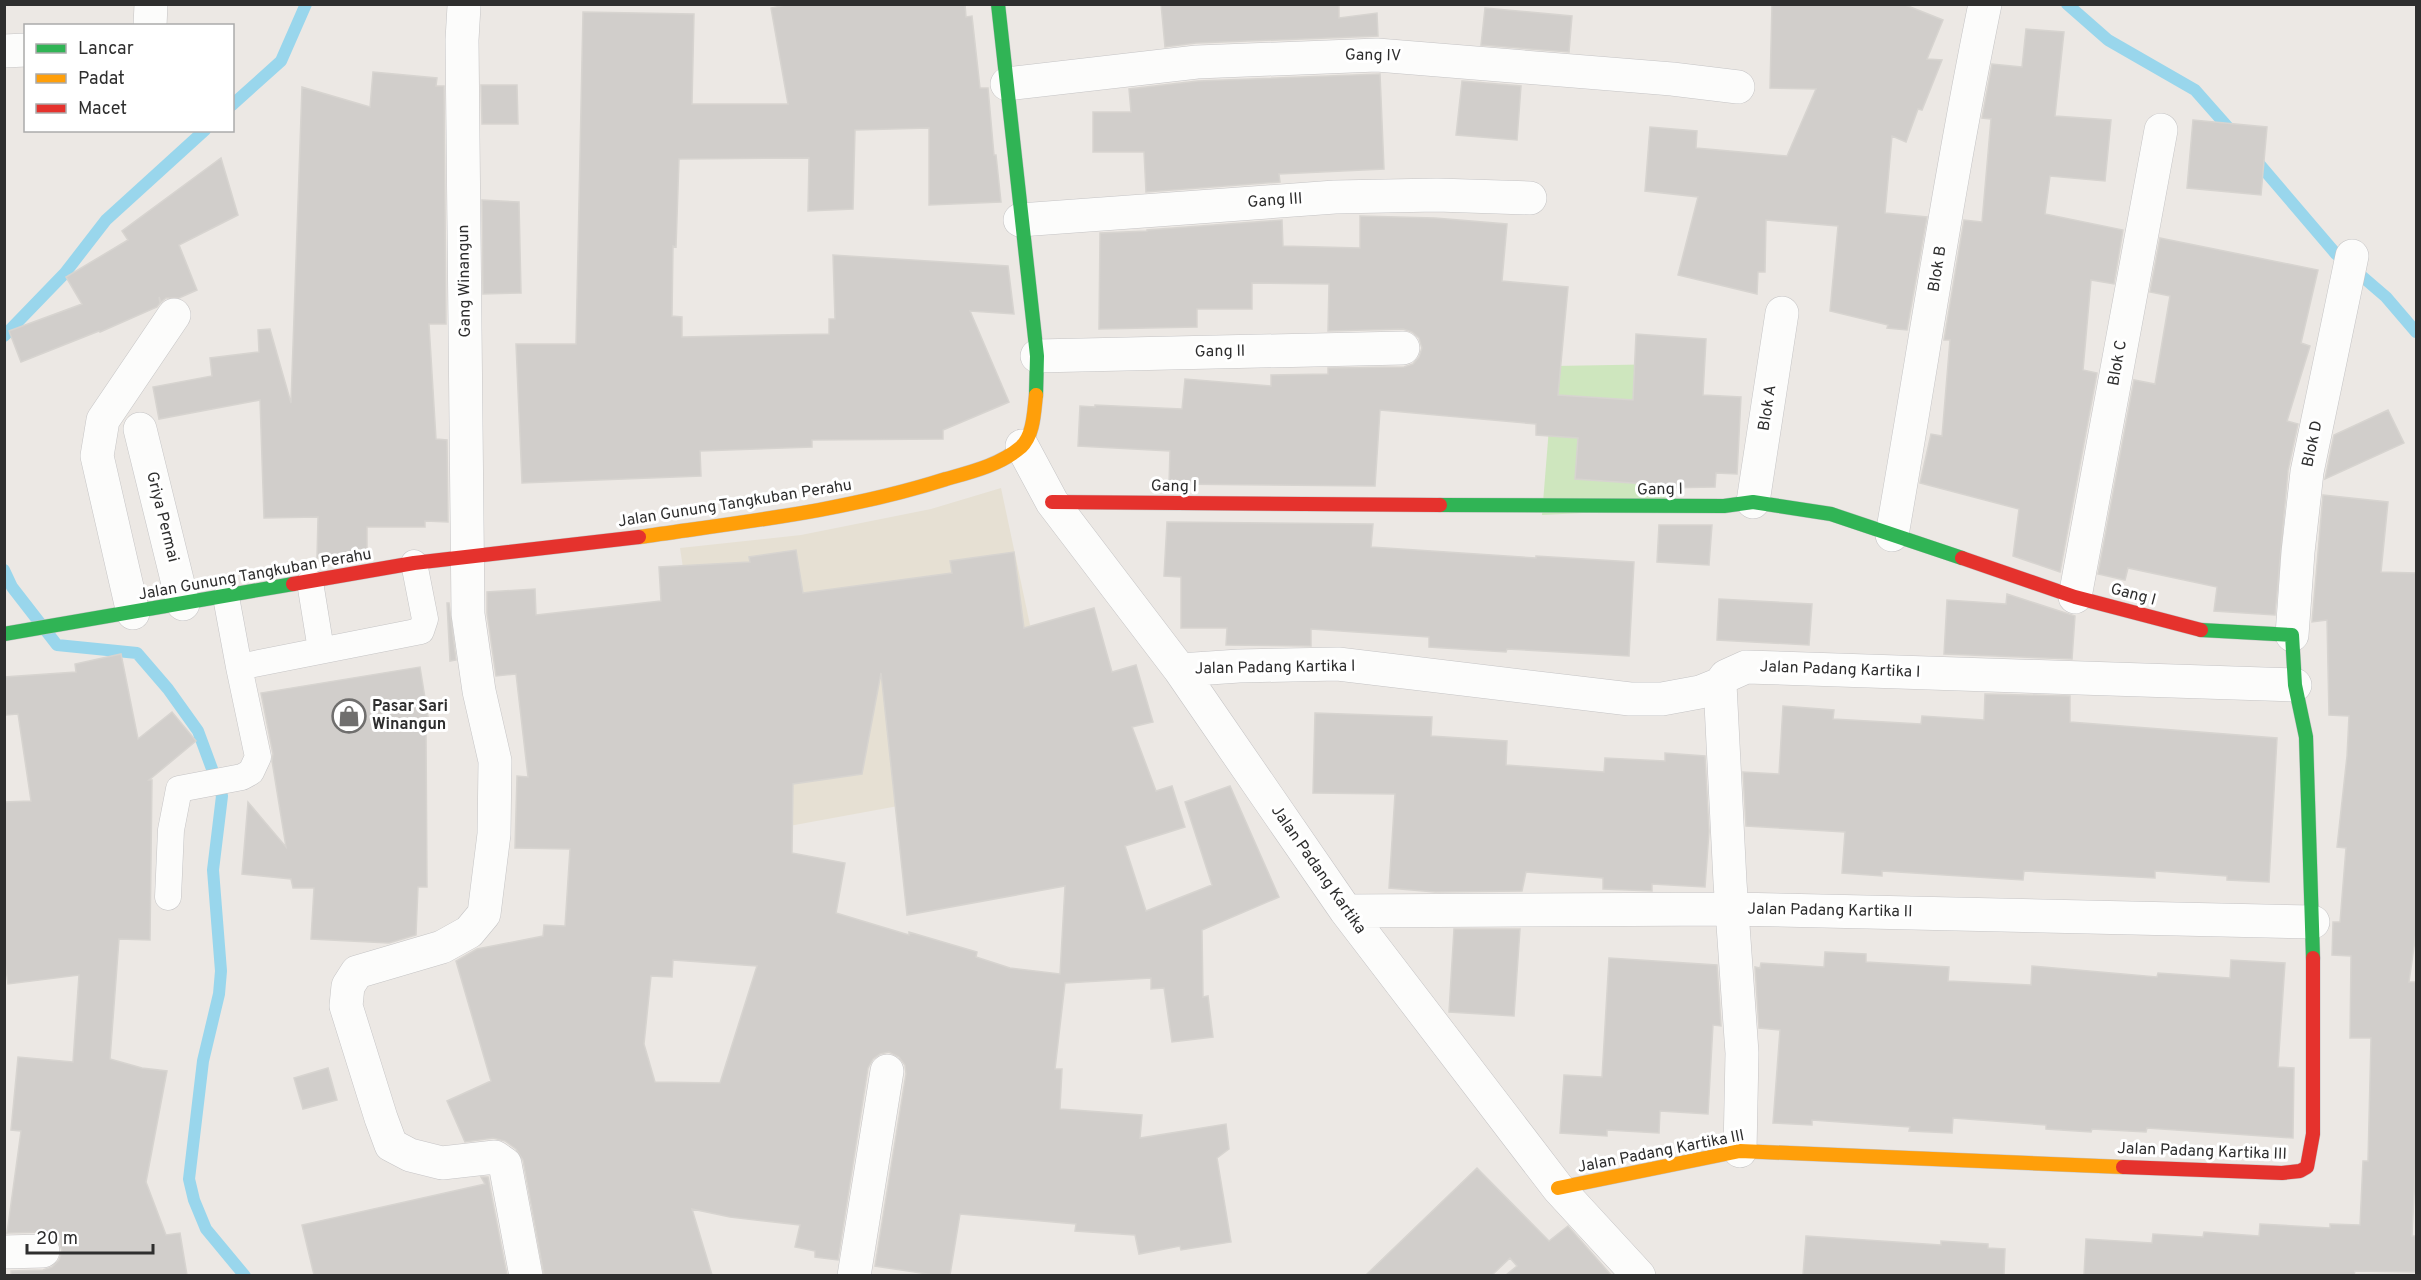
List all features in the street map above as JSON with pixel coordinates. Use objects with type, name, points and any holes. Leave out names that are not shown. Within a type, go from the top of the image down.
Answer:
[{"type":"street","points":[[150,24],[151,4]]},
{"type":"street","points":[[998,4],[1020,220],[1037,356],[1038,385],[1033,420],[1031,430],[1022,446]]},
{"type":"street","name":"Blok B","points":[[1892,534],[1939,266],[1958,138],[1984,4]]},
{"type":"street","name":"Gang Winangun","points":[[464,6],[462,63],[468,614],[479,691],[495,760],[494,834],[484,914],[469,932],[442,947],[357,972],[348,986],[346,1006],[391,1144],[410,1155],[442,1163],[495,1157],[506,1164],[526,1275]]},
{"type":"street","points":[[4,51],[24,50]]},
{"type":"street","name":"Gang IV","points":[[1007,84],[1197,62],[1377,55],[1672,79],[1738,87]]},
{"type":"street","name":"Blok C","points":[[2075,597],[2161,130]]},
{"type":"street","name":"Gang III","points":[[1020,220],[1335,197],[1437,195],[1530,198]]},
{"type":"street","name":"Blok D","points":[[2292,635],[2307,472],[2352,256]]},
{"type":"street","name":"Blok A","points":[[1753,502],[1782,313]]},
{"type":"street","points":[[133,613],[97,456],[103,420],[174,315]]},
{"type":"street","name":"Gang II","points":[[1037,356],[1403,348]]},
{"type":"street","name":"Griya Permai","points":[[140,429],[183,604]]},
{"type":"street","name":"Jalan Gunung Tangkuban Perahu","points":[[4,634],[414,563],[601,542],[822,511],[928,485],[989,466],[1022,446]]},
{"type":"street","name":"Jalan Padang Kartika","points":[[1022,446],[1052,502],[1180,670],[1346,911],[1558,1188],[1639,1275]]},
{"type":"street","name":"Gang I","points":[[1052,502],[1629,507],[1724,506],[1753,502],[1831,514],[2075,597],[2193,628],[2249,634],[2292,635]]},
{"type":"street","name":"Jalan Padang Kartika III","points":[[1558,1188],[1740,1151],[2282,1173],[2300,1171],[2307,1167],[2313,1134],[2313,922],[2306,736],[2295,685],[2292,635]]},
{"type":"street","name":"Jalan Padang Kartika I","points":[[1180,670],[1338,664],[1630,699],[1662,699],[1700,692],[1720,684],[1726,676],[1746,667],[2295,685]]},
{"type":"street","points":[[1720,684],[1730,882],[1734,909],[1742,1053],[1740,1151]]},
{"type":"street","name":"Jalan Padang Kartika II","points":[[1346,911],[1734,909],[2313,922]]},
{"type":"street","points":[[854,1275],[887,1071]]},
{"type":"street","points":[[4,1251],[43,1251]]},
{"type":"lane","points":[[239,667],[421,632],[425,619],[414,563]]},
{"type":"lane","points":[[310,582],[321,650]]},
{"type":"lane","points":[[168,897],[171,830],[179,789],[242,777],[251,771],[258,757],[226,597]]},
{"type":"shaded area","points":[[1001,488],[1062,776],[724,838],[680,548],[801,535],[931,509]]},
{"type":"green space","points":[[1670,364],[1665,509],[1542,515],[1554,366]]},
{"type":"building","points":[[790,4],[965,4],[966,17],[972,16],[980,88],[988,88],[1001,202],[929,205],[929,128],[855,130],[853,209],[808,211],[809,158],[679,159],[676,247],[673,246],[672,316],[682,317],[682,337],[829,334],[829,319],[835,319],[833,255],[1008,266],[1014,314],[970,311],[1009,402],[943,430],[943,439],[812,440],[812,447],[700,451],[701,476],[522,483],[516,344],[576,344],[583,12],[694,14],[692,104],[788,104],[771,8]]},
{"type":"building","points":[[1161,4],[1339,4],[1339,18],[1377,13],[1378,36],[1196,43],[1165,47]]},
{"type":"building","points":[[1772,4],[1903,4],[1943,20],[1927,59],[1942,60],[1922,110],[1918,109],[1906,142],[1892,136],[1885,213],[1927,217],[1907,330],[1887,328],[1888,325],[1830,311],[1838,226],[1766,220],[1765,272],[1758,272],[1757,294],[1678,275],[1698,197],[1645,191],[1650,127],[1697,131],[1696,148],[1787,156],[1816,89],[1770,88]]},
{"type":"building","points":[[1485,8],[1572,16],[1569,52],[1481,45]]},
{"type":"building","points":[[2026,29],[2064,32],[2055,116],[2111,120],[2105,181],[2050,176],[2045,214],[2123,230],[2114,284],[2091,280],[2083,370],[2097,373],[2060,572],[2013,556],[2019,509],[1920,483],[1931,434],[1942,436],[1950,340],[1944,340],[1964,220],[1982,222],[1991,119],[1982,118],[1992,64],[2022,67]]},
{"type":"building","points":[[373,72],[437,78],[436,86],[444,86],[446,324],[429,324],[436,439],[447,440],[448,522],[425,521],[425,527],[367,527],[367,552],[329,559],[317,558],[318,517],[264,518],[260,400],[159,419],[153,387],[212,376],[210,358],[259,352],[258,330],[270,329],[291,403],[302,87],[370,107]]},
{"type":"building","points":[[1380,74],[1384,169],[1279,174],[1280,182],[1146,192],[1144,152],[1093,152],[1093,112],[1131,112],[1129,89],[1198,81]]},
{"type":"building","points":[[1462,81],[1521,86],[1517,140],[1456,135]]},
{"type":"building","points":[[481,85],[517,85],[518,124],[482,124]]},
{"type":"building","points":[[2193,120],[2267,127],[2261,195],[2187,188]]},
{"type":"building","points":[[221,158],[238,215],[179,245],[197,290],[179,298],[166,298],[161,302],[159,297],[160,303],[157,307],[100,332],[21,362],[9,331],[82,304],[66,277],[128,240],[122,231]]},
{"type":"building","points":[[482,200],[519,202],[521,293],[483,294]]},
{"type":"building","points":[[1360,216],[1435,218],[1507,224],[1502,281],[1568,287],[1558,395],[1633,400],[1636,334],[1706,339],[1703,395],[1741,397],[1737,474],[1716,473],[1715,487],[1661,488],[1661,485],[1575,479],[1578,438],[1536,435],[1536,424],[1380,410],[1375,486],[1169,484],[1170,451],[1078,446],[1080,406],[1182,409],[1185,379],[1271,386],[1271,375],[1328,374],[1328,368],[1404,367],[1413,364],[1422,348],[1419,338],[1403,329],[1328,331],[1329,284],[1252,283],[1252,309],[1197,309],[1197,327],[1099,329],[1100,233],[1282,220],[1283,246],[1360,248]]},
{"type":"building","points":[[2160,238],[2318,270],[2301,343],[2310,346],[2287,421],[2298,424],[2288,470],[2275,615],[2214,611],[2217,587],[2128,568],[2125,580],[2098,574],[2134,380],[2155,384],[2170,296],[2150,292]]},
{"type":"building","points":[[2388,410],[2404,443],[2325,479],[2334,435]]},
{"type":"building","points":[[2323,495],[2388,502],[2381,572],[2416,573],[2416,933],[2409,982],[2416,982],[2416,1156],[2412,1236],[2416,1236],[2416,1272],[2355,1271],[2354,1275],[2084,1275],[2086,1239],[2152,1243],[2153,1234],[2203,1237],[2204,1232],[2259,1236],[2260,1224],[2330,1228],[2330,1224],[2360,1225],[2363,1161],[2368,1161],[2371,1038],[2350,1038],[2351,956],[2332,955],[2333,922],[2340,922],[2346,848],[2337,847],[2349,716],[2329,715],[2327,620],[2312,622]]},
{"type":"building","points":[[1167,522],[1373,524],[1371,547],[1634,562],[1629,656],[1429,647],[1429,637],[1311,629],[1311,646],[1226,645],[1227,628],[1181,628],[1181,577],[1164,576]]},
{"type":"building","points":[[1659,525],[1712,525],[1709,565],[1657,562]]},
{"type":"building","points":[[796,550],[803,593],[952,573],[950,561],[1014,552],[1024,628],[1094,608],[1112,672],[1136,665],[1153,722],[1132,727],[1156,791],[1172,786],[1185,827],[1125,846],[1146,911],[1212,885],[1185,802],[1230,786],[1279,897],[1202,930],[1203,997],[1208,996],[1213,1037],[1172,1042],[1164,988],[1151,989],[1151,978],[1065,983],[1055,1069],[1062,1069],[1060,1109],[1142,1115],[1140,1138],[1226,1124],[1229,1149],[1217,1158],[1231,1242],[1181,1250],[1180,1246],[1139,1254],[1135,1235],[1075,1231],[1076,1224],[960,1214],[950,1275],[934,1275],[875,1266],[906,1074],[905,1065],[899,1057],[889,1052],[873,1059],[868,1068],[838,1260],[815,1257],[815,1251],[795,1247],[800,1225],[730,1217],[692,1209],[712,1275],[544,1275],[523,1160],[516,1149],[505,1141],[493,1138],[465,1142],[447,1101],[491,1081],[456,961],[477,949],[543,936],[544,925],[565,926],[570,849],[515,848],[517,776],[528,777],[516,674],[496,676],[487,613],[487,592],[535,589],[536,615],[661,601],[659,567],[750,562],[749,557]],"holes":[[[881,673],[907,915],[1065,886],[1060,974],[1010,968],[976,957],[977,952],[836,913],[845,863],[792,853],[793,784],[862,774]],[[673,960],[757,966],[720,1083],[655,1082],[644,1044],[651,976],[672,977]]]},
{"type":"building","points":[[2007,594],[2075,616],[2072,659],[1944,654],[1947,600],[2006,604]]},
{"type":"building","points":[[1719,599],[1812,604],[1809,645],[1717,640]]},
{"type":"building","points":[[447,603],[449,603],[456,660],[450,661]]},
{"type":"building","points":[[121,654],[138,739],[172,712],[196,741],[149,780],[152,780],[150,940],[119,939],[110,1059],[142,1068],[167,1071],[146,1182],[166,1235],[180,1233],[187,1275],[11,1275],[11,1271],[43,1270],[52,1267],[59,1260],[62,1251],[59,1242],[51,1234],[43,1232],[7,1233],[21,1131],[11,1130],[18,1057],[73,1062],[79,975],[8,984],[4,954],[4,802],[31,801],[18,714],[6,715],[4,677],[76,672],[75,664]]},
{"type":"building","points":[[420,667],[430,729],[426,730],[427,887],[418,887],[416,935],[389,943],[311,939],[314,888],[293,888],[291,879],[242,874],[248,802],[286,847],[272,761],[273,754],[261,693]]},
{"type":"building","points":[[1985,694],[2070,696],[2070,722],[2277,738],[2269,882],[2227,880],[2227,876],[2155,871],[2155,878],[2024,871],[2023,880],[1882,871],[1882,876],[1842,873],[1845,832],[1746,826],[1743,772],[1779,774],[1783,706],[1834,710],[1833,719],[1921,724],[1922,716],[1984,720]]},
{"type":"building","points":[[1315,713],[1432,717],[1431,736],[1507,741],[1506,765],[1604,772],[1605,758],[1665,761],[1665,753],[1705,756],[1709,831],[1705,887],[1652,884],[1652,891],[1603,889],[1603,878],[1526,872],[1522,891],[1435,892],[1389,888],[1395,794],[1313,793]]},
{"type":"building","points":[[1454,929],[1520,929],[1514,1016],[1449,1012]]},
{"type":"building","points":[[1825,952],[1866,954],[1866,962],[1949,967],[1948,981],[2031,985],[2032,966],[2157,977],[2158,973],[2230,978],[2231,960],[2285,963],[2278,1067],[2294,1068],[2293,1138],[2147,1128],[2146,1132],[2092,1129],[2091,1132],[2046,1129],[2046,1125],[1953,1118],[1952,1133],[1909,1131],[1910,1127],[1812,1120],[1812,1125],[1773,1123],[1780,1030],[1759,1028],[1755,967],[1760,968],[1761,963],[1824,967]]},
{"type":"building","points":[[1609,958],[1717,965],[1721,1026],[1713,1025],[1708,1114],[1660,1111],[1659,1133],[1607,1130],[1607,1136],[1560,1133],[1564,1075],[1602,1077]]},
{"type":"building","points":[[328,1068],[337,1100],[303,1109],[294,1078]]},
{"type":"building","points":[[1477,1168],[1549,1241],[1568,1226],[1611,1275],[1506,1275],[1517,1266],[1510,1258],[1492,1275],[1366,1275]]},
{"type":"building","points":[[481,1177],[488,1177],[507,1275],[314,1275],[302,1225],[485,1184]]},
{"type":"building","points":[[1806,1236],[1941,1245],[1941,1241],[1988,1244],[1988,1248],[2005,1249],[2004,1275],[1803,1275]]},
{"type":"waterway","points":[[234,103],[281,61],[306,4]]},
{"type":"waterway","points":[[2067,4],[2108,40],[2195,90],[2233,133]]},
{"type":"waterway","points":[[4,336],[65,273],[106,220],[203,132]]},
{"type":"waterway","points":[[2254,158],[2336,254],[2386,297],[2416,332]]},
{"type":"waterway","points":[[4,570],[12,587],[57,645],[137,653],[168,689],[198,731],[222,796],[213,870],[221,971],[219,994],[203,1061],[189,1179],[194,1200],[206,1229],[245,1276]]},
{"type":"traffic: fast","points":[[998,4],[1037,356],[1036,395]]},
{"type":"traffic: fast","points":[[1440,505],[1724,506],[1753,502],[1831,514],[1962,558]]},
{"type":"traffic: fast","points":[[4,634],[293,584]]},
{"type":"traffic: fast","points":[[2201,630],[2292,635],[2295,685],[2306,737],[2313,958]]},
{"type":"traffic: slow","points":[[639,537],[832,507],[908,490],[985,467],[1004,459],[1025,442],[1033,422],[1036,395]]},
{"type":"traffic: slow","points":[[1558,1188],[1740,1151],[2123,1167]]},
{"type":"traffic: jam","points":[[1052,502],[1440,505]]},
{"type":"traffic: jam","points":[[293,584],[414,563],[639,537]]},
{"type":"traffic: jam","points":[[1962,558],[2075,597],[2201,630]]},
{"type":"traffic: jam","points":[[2123,1167],[2282,1173],[2300,1171],[2307,1167],[2313,1134],[2313,958]]},
{"type":"place","name":"Pasar Sari Winangun","points":[[349,716]]}]
